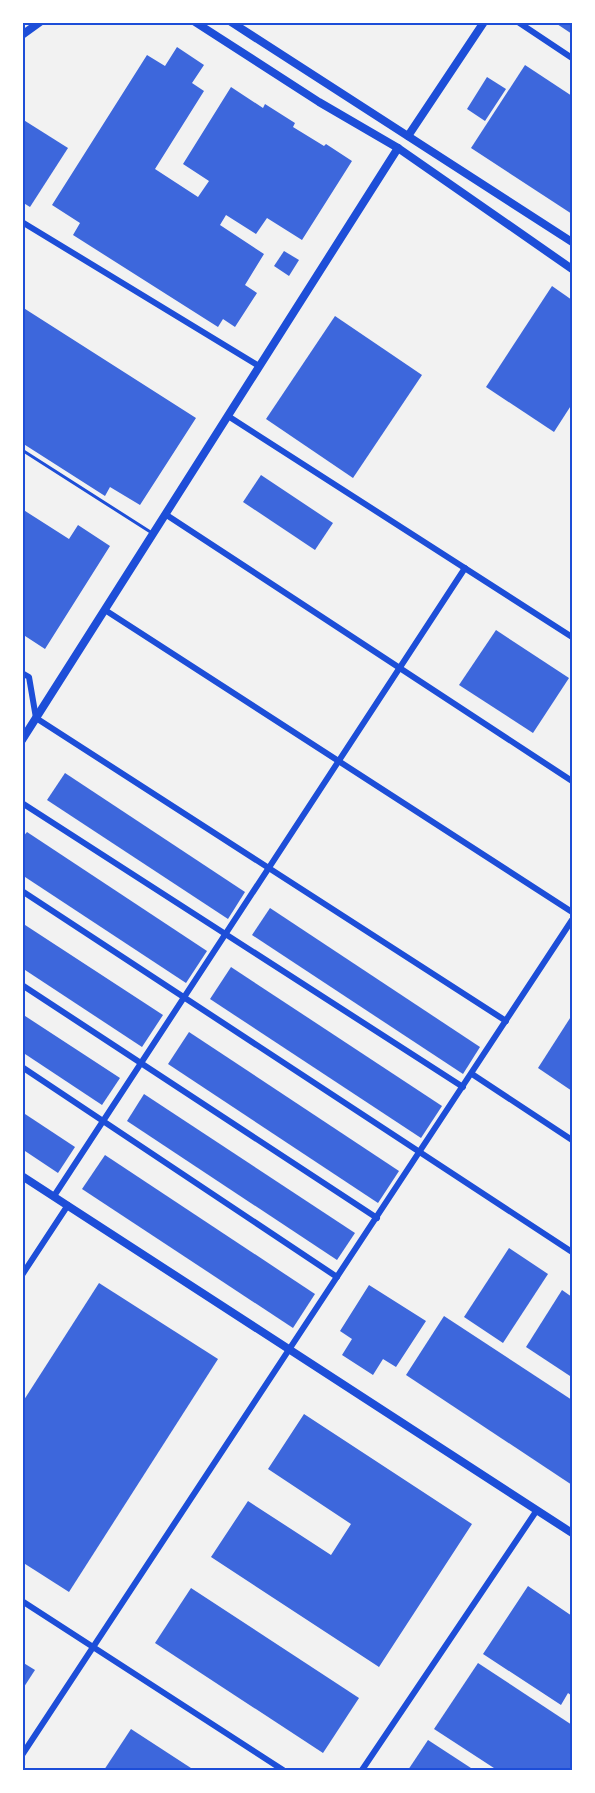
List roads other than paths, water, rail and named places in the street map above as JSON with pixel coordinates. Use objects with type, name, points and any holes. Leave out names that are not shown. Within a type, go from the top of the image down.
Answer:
[{"type":"street","points":[[22,35],[40,22]]},
{"type":"street","points":[[195,22],[319,102],[398,148],[573,269]]},
{"type":"street","points":[[231,22],[573,242]]},
{"type":"street","points":[[408,136],[484,22]]},
{"type":"street","points":[[518,22],[573,58]]},
{"type":"street","points":[[22,740],[398,148]]},
{"type":"street","points":[[22,222],[259,366]]},
{"type":"street","points":[[228,416],[573,637]]},
{"type":"street","points":[[165,514],[573,781]]},
{"type":"street","points":[[54,1196],[465,568]]},
{"type":"street","points":[[105,610],[573,912]]},
{"type":"street","points":[[22,673],[29,677],[36,718],[506,1021]]},
{"type":"street","points":[[22,803],[463,1087]]},
{"type":"street","points":[[22,891],[573,1252]]},
{"type":"street","points":[[22,1755],[573,920]]},
{"type":"street","points":[[22,985],[377,1218]]},
{"type":"street","points":[[22,1067],[337,1277]]},
{"type":"street","points":[[471,1074],[573,1140]]},
{"type":"street","points":[[22,1176],[573,1533]]},
{"type":"street","points":[[22,1275],[68,1205]]},
{"type":"street","points":[[362,1770],[537,1510]]},
{"type":"street","points":[[22,1601],[283,1770]]},
{"type":"lane","points":[[22,450],[153,534]]}]
